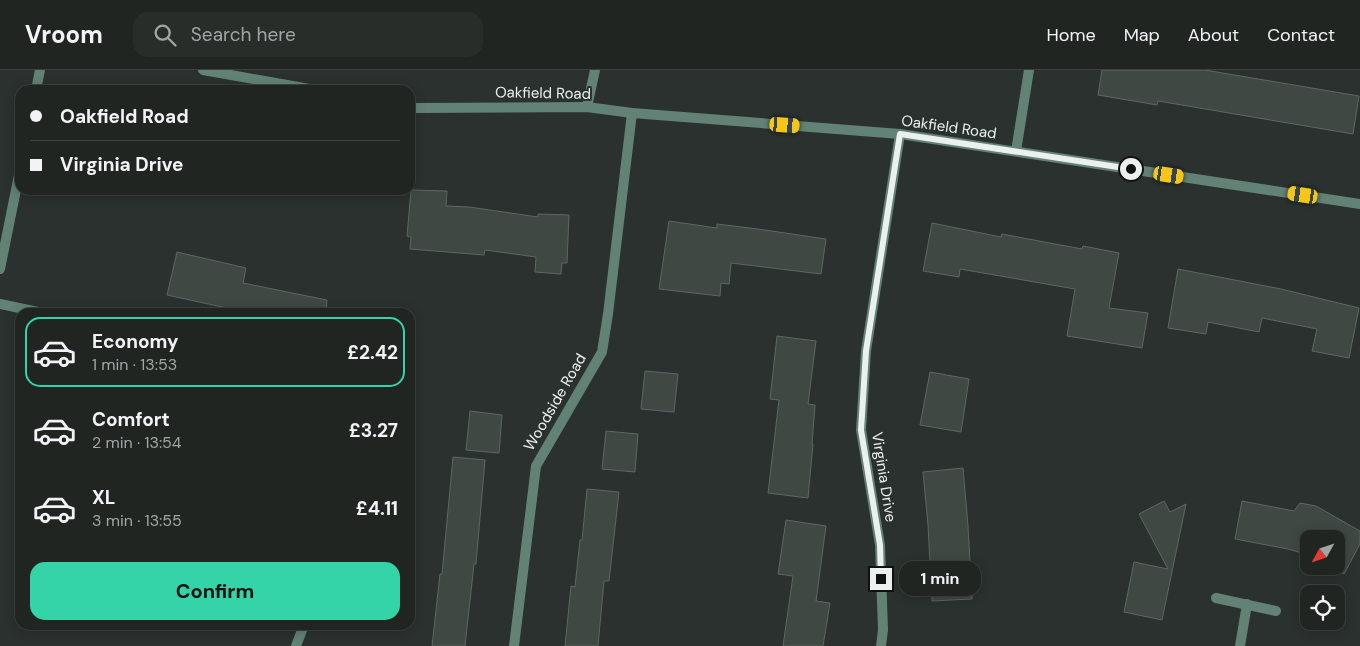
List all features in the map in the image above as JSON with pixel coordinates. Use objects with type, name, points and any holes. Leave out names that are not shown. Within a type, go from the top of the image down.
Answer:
[{"type":"street","points":[[37,85],[40,70]]},
{"type":"street","points":[[203,70],[287,85]]},
{"type":"street","points":[[587,107],[595,70]]},
{"type":"street","points":[[1016,152],[1029,70]]},
{"type":"street","name":"Oakfield Road","points":[[415,108],[587,107],[632,114],[900,134],[1360,204]]},
{"type":"street","name":"Woodside Road","points":[[514,646],[536,466],[602,352],[632,114]]},
{"type":"street","name":"Virginia Drive","points":[[881,646],[883,630],[880,545],[861,430],[866,351],[900,134]]},
{"type":"street","points":[[0,269],[15,195]]},
{"type":"street","points":[[0,304],[19,308]]},
{"type":"street","points":[[1216,598],[1276,611]]},
{"type":"street","points":[[1240,646],[1247,604]]},
{"type":"street","points":[[296,646],[302,630]]},
{"type":"building","points":[[1102,70],[1205,70],[1359,96],[1353,134],[1158,101],[1157,105],[1098,95]]},
{"type":"building","points":[[415,190],[447,191],[446,206],[469,207],[538,217],[538,214],[569,215],[567,263],[562,263],[561,274],[535,272],[536,257],[485,250],[484,255],[410,249],[411,237],[407,236],[411,195],[415,195]]},
{"type":"building","points":[[669,221],[717,228],[717,224],[826,239],[821,274],[731,263],[729,284],[721,283],[720,296],[659,289]]},
{"type":"building","points":[[932,223],[1001,237],[1002,234],[1082,249],[1083,246],[1119,253],[1109,308],[1148,313],[1142,348],[1067,336],[1075,289],[960,269],[959,277],[923,271]]},
{"type":"building","points":[[177,252],[246,268],[243,283],[327,300],[326,308],[227,308],[167,295]]},
{"type":"building","points":[[1178,269],[1281,289],[1359,308],[1349,358],[1312,351],[1317,329],[1262,318],[1259,332],[1208,322],[1206,334],[1168,328]]},
{"type":"building","points":[[777,336],[816,341],[808,404],[815,405],[808,498],[768,493],[779,400],[770,399]]},
{"type":"building","points":[[645,371],[678,374],[674,412],[641,409]]},
{"type":"building","points":[[930,372],[969,379],[961,432],[920,425]]},
{"type":"building","points":[[470,411],[502,415],[499,453],[466,450]]},
{"type":"building","points":[[606,431],[638,434],[635,472],[602,469]]},
{"type":"building","points":[[453,457],[485,460],[476,564],[474,564],[465,646],[432,646],[440,574],[442,574]]},
{"type":"building","points":[[963,468],[972,599],[932,601],[923,472]]},
{"type":"building","points":[[587,489],[619,492],[609,581],[604,581],[598,646],[565,646],[571,586],[575,587]]},
{"type":"building","points":[[1164,501],[1170,512],[1186,504],[1162,620],[1124,612],[1134,562],[1168,569],[1139,514]]},
{"type":"building","points":[[1242,501],[1294,511],[1300,503],[1316,506],[1360,531],[1360,544],[1345,572],[1345,530],[1300,530],[1300,552],[1235,539]]},
{"type":"building","points":[[786,520],[826,526],[816,601],[830,603],[823,646],[783,646],[793,576],[778,574]]},
{"type":"route","points":[[881,579],[880,545],[861,430],[866,351],[900,134],[1131,169]]}]
